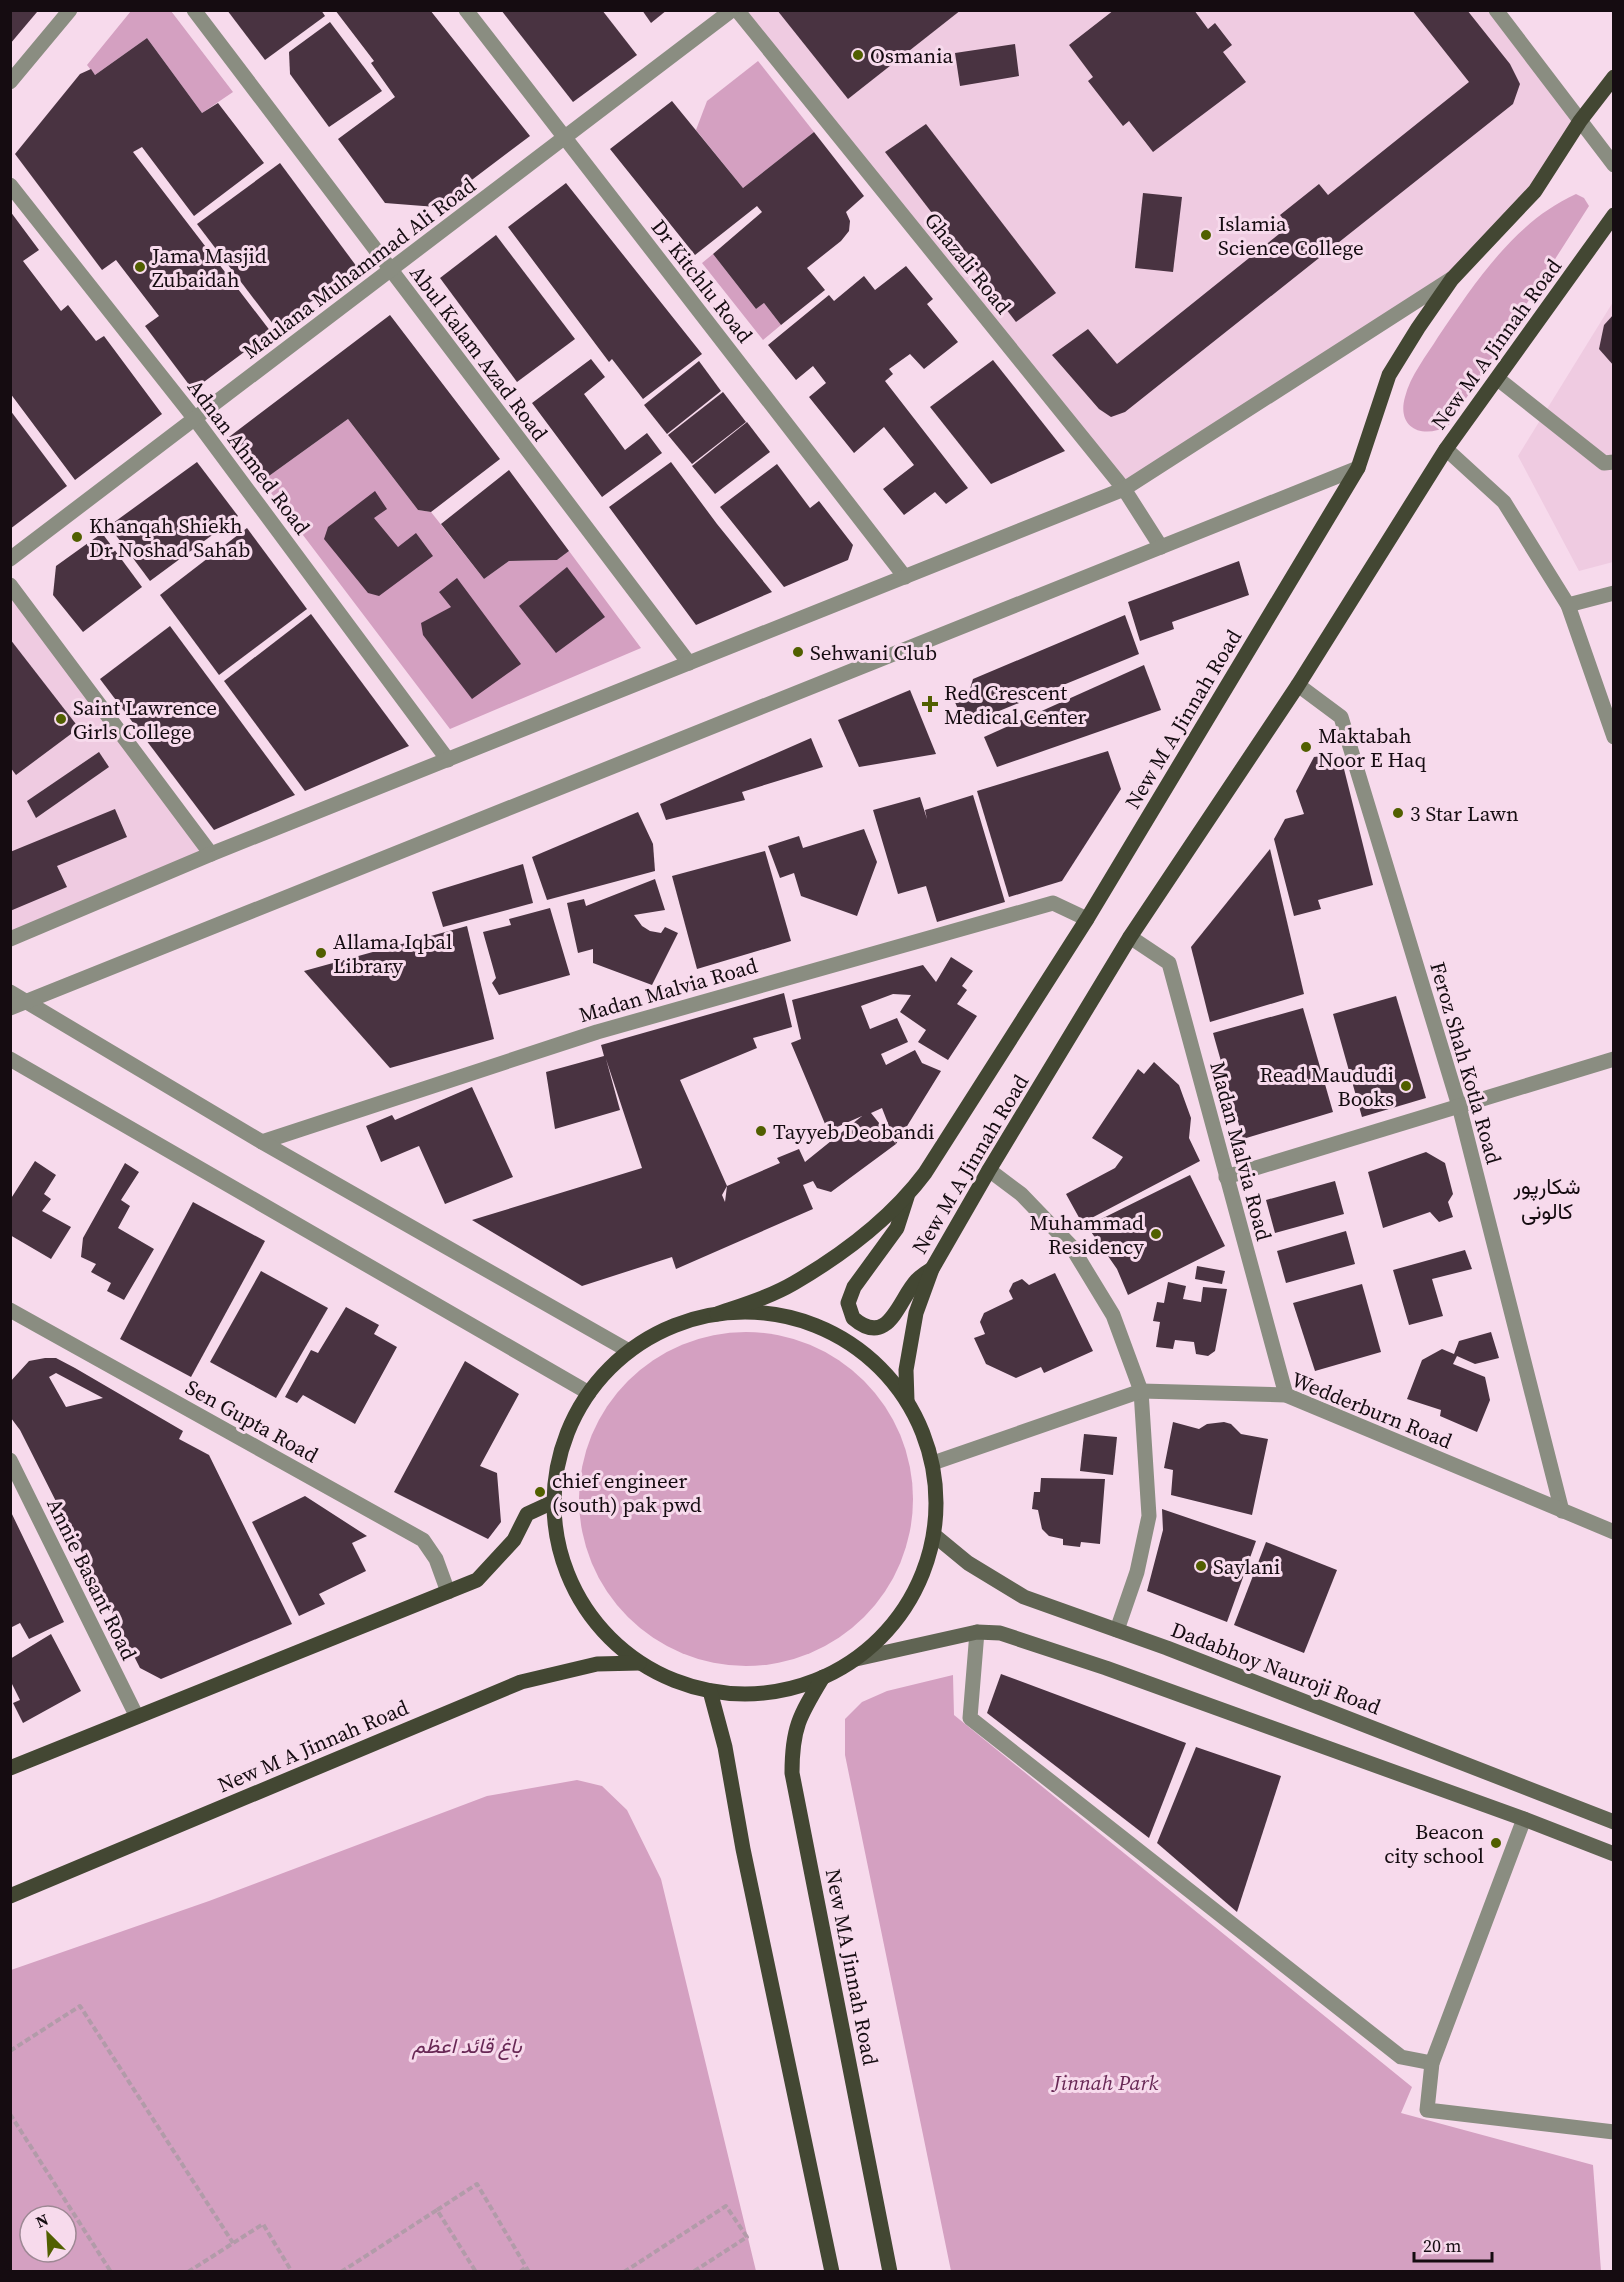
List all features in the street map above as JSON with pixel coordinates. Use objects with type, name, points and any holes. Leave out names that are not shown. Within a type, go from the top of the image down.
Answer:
[{"type":"main road","name":"New M A Jinnah Road","points":[[717,1314],[794,1283],[862,1235],[907,1197],[1087,919],[1358,468],[1389,375],[1452,279],[1534,191],[1580,121],[1614,77]]},
{"type":"main road","name":"New M A Jinnah Road","points":[[907,1401],[906,1370],[909,1342],[916,1313],[932,1269],[989,1170],[1130,937],[1298,685],[1446,449],[1614,215]]},
{"type":"main road","points":[[907,1197],[897,1228],[854,1287],[848,1302],[853,1318],[869,1328],[882,1326],[894,1318],[916,1281],[932,1269]]},
{"type":"main road","points":[[763,1313],[790,1317],[825,1329],[857,1347],[885,1372],[907,1401],[920,1426],[933,1463],[937,1508],[934,1535],[923,1571],[907,1605],[884,1634],[856,1659],[823,1677],[777,1690],[748,1694],[710,1691],[673,1680],[639,1663],[603,1632],[576,1593],[558,1549],[553,1502],[562,1445],[589,1393],[607,1371],[628,1352],[670,1327],[717,1314],[763,1313]]},
{"type":"main road","points":[[10,1768],[136,1715],[477,1580],[514,1539],[527,1514],[553,1502]]},
{"type":"main road","name":"Dadabhoy Nauroji Road","points":[[934,1535],[968,1563],[1024,1597],[1117,1630],[1614,1822]]},
{"type":"main road","points":[[856,1659],[977,1632],[1000,1633],[1041,1644],[1524,1819],[1614,1854]]},
{"type":"main road","name":"New M A Jinnah Road","points":[[10,1896],[521,1682],[597,1664],[639,1663]]},
{"type":"main road","name":"New MA Jinnah Road","points":[[823,1677],[799,1716],[792,1743],[792,1773],[890,2271]]},
{"type":"main road","points":[[710,1691],[725,1747],[743,1849],[832,2271]]},
{"type":"street","points":[[10,82],[70,10]]},
{"type":"street","name":"Abul Kalam Azad Road","points":[[194,10],[688,663]]},
{"type":"street","name":"Dr Kitchlu Road","points":[[466,10],[905,577]]},
{"type":"street","name":"Maulana Muhammad Ali Road","points":[[10,559],[732,10]]},
{"type":"street","name":"Ghazali Road","points":[[737,10],[1124,489],[1161,546]]},
{"type":"street","points":[[1496,10],[1614,165]]},
{"type":"street","name":"Adnan Ahmed Road","points":[[10,185],[195,419],[448,760]]},
{"type":"street","points":[[10,939],[211,854],[1124,489],[1452,279]]},
{"type":"street","points":[[1498,379],[1604,463],[1614,462]]},
{"type":"street","points":[[1446,449],[1504,502],[1568,605],[1614,736]]},
{"type":"street","points":[[10,1008],[1358,468]]},
{"type":"street","points":[[10,585],[211,854]]},
{"type":"street","points":[[1568,605],[1614,593]]},
{"type":"street","name":"Feroz Shah Kotla Road","points":[[1298,685],[1341,717],[1459,1106],[1562,1511]]},
{"type":"street","name":"Madan Malvia Road","points":[[262,1142],[597,1032],[1053,903],[1087,919]]},
{"type":"street","name":"Madan Malvia Road","points":[[1130,937],[1168,963],[1286,1395]]},
{"type":"street","points":[[10,992],[262,1142],[628,1352]]},
{"type":"street","points":[[10,1059],[589,1393]]},
{"type":"street","points":[[1226,1177],[1614,1059]]},
{"type":"street","points":[[989,1170],[1021,1194],[1071,1246],[1113,1315],[1141,1391],[1149,1516],[1137,1572],[1117,1630]]},
{"type":"street","name":"Sen Gupta Road","points":[[10,1310],[423,1540],[436,1559],[448,1592]]},
{"type":"street","name":"Wedderburn Road","points":[[933,1463],[1141,1391],[1286,1395],[1614,1532]]},
{"type":"street","name":"Annie Basant Road","points":[[10,1460],[136,1715]]},
{"type":"street","points":[[977,1632],[970,1718],[1401,2057],[1432,2063]]},
{"type":"street","points":[[1524,1819],[1432,2063],[1427,2110],[1614,2132]]},
{"type":"path","points":[[10,2052],[80,2006],[233,2243]]},
{"type":"path","points":[[10,2114],[111,2271]]},
{"type":"path","points":[[340,2271],[477,2184],[528,2269],[520,2271]]},
{"type":"path","points":[[624,2271],[726,2206],[747,2237],[693,2271]]},
{"type":"path","points":[[437,2210],[476,2271]]},
{"type":"path","points":[[188,2271],[263,2224],[292,2271]]},
{"type":"shaded area","name":"Islamia Science College","points":[[737,11],[1496,11],[1580,121],[1535,191],[1452,279],[1124,489]]},
{"type":"shaded area","points":[[1613,302],[1613,562],[1579,571],[1518,456]]},
{"type":"shaded area","name":"Saint Lawrence Girls College","points":[[10,585],[211,854],[10,939]]},
{"type":"green space","points":[[131,11],[171,11],[233,92],[202,113],[147,38],[95,75],[87,65]]},
{"type":"green space","points":[[758,61],[814,132],[743,188],[696,130],[707,101]]},
{"type":"green space","points":[[1576,194],[1584,198],[1589,206],[1449,425],[1430,431],[1414,429],[1408,424],[1403,408],[1407,389],[1419,366],[1452,316],[1482,275],[1515,237],[1554,206]]},
{"type":"green space","points":[[713,254],[756,309],[764,303],[781,325],[763,340],[702,263]]},
{"type":"green space","points":[[348,419],[418,510],[431,512],[484,579],[509,561],[557,560],[569,551],[641,648],[450,729],[262,481]]},
{"type":"green space","points":[[746,1332],[779,1335],[810,1345],[839,1360],[864,1381],[885,1406],[900,1435],[910,1466],[913,1499],[910,1532],[900,1563],[885,1592],[864,1617],[839,1638],[810,1653],[779,1663],[746,1666],[713,1663],[682,1653],[653,1638],[628,1617],[607,1592],[592,1563],[582,1532],[579,1499],[582,1466],[592,1435],[607,1406],[628,1381],[653,1360],[682,1345],[713,1335]]},
{"type":"green space","name":"Jinnah Park","points":[[953,1675],[954,1715],[1412,2087],[1401,2113],[1593,2165],[1601,2271],[951,2271],[845,1755],[845,1719],[862,1702],[887,1691]]},
{"type":"green space","name":"باغ قائد اعظم","points":[[577,1780],[602,1786],[627,1810],[661,1879],[756,2271],[11,2271],[11,1970],[209,1901],[487,1796]]},
{"type":"building","points":[[10,10],[37,12],[10,44]]},
{"type":"building","points":[[227,10],[321,10],[325,16],[265,60]]},
{"type":"building","points":[[335,10],[430,10],[530,136],[436,207],[385,203],[338,139],[395,97],[371,63],[374,61]]},
{"type":"building","points":[[501,10],[602,10],[637,55],[573,102]]},
{"type":"building","points":[[642,10],[667,10],[651,23]]},
{"type":"building","name":"Osmania","points":[[777,10],[961,10],[848,99]]},
{"type":"building","points":[[1114,10],[1194,10],[1208,29],[1215,23],[1232,45],[1223,52],[1246,82],[1153,152],[1129,121],[1123,126],[1088,81],[1093,77],[1069,45]]},
{"type":"building","points":[[1412,10],[1467,10],[1510,64],[1520,84],[1513,104],[1125,412],[1111,417],[1099,409],[1052,355],[1088,329],[1117,364],[1289,226],[1280,215],[1319,184],[1328,195],[1469,82]]},
{"type":"building","points":[[330,22],[382,91],[329,127],[290,74],[289,52]]},
{"type":"building","points":[[147,38],[202,113],[218,103],[264,163],[194,216],[142,147],[133,152],[271,332],[193,390],[145,326],[159,316],[116,260],[102,270],[15,154],[80,74],[91,69],[95,75]]},
{"type":"building","points":[[1015,44],[1019,76],[960,86],[955,53]]},
{"type":"building","points":[[672,101],[743,188],[814,132],[864,196],[846,212],[850,221],[849,231],[841,241],[807,268],[825,290],[781,325],[764,303],[756,309],[713,254],[762,212],[757,206],[695,255],[610,149]]},
{"type":"building","points":[[926,124],[1056,293],[1016,322],[885,152]]},
{"type":"building","points":[[280,163],[357,267],[276,328],[197,224]]},
{"type":"building","points":[[566,183],[702,354],[643,399],[612,359],[609,362],[508,227]]},
{"type":"building","points":[[1143,193],[1182,197],[1173,272],[1135,268]]},
{"type":"building","points":[[10,211],[39,250],[23,261],[61,311],[68,305],[96,341],[104,336],[162,414],[75,480],[10,393]]},
{"type":"building","points":[[496,235],[575,339],[517,382],[440,278]]},
{"type":"building","points":[[906,266],[933,299],[927,304],[958,342],[924,369],[910,354],[889,369],[893,374],[885,381],[968,488],[946,504],[935,492],[904,515],[883,489],[914,465],[884,427],[854,453],[809,397],[826,383],[813,366],[796,380],[768,345],[829,295],[834,301],[864,276],[875,290]]},
{"type":"building","points":[[1614,314],[1614,366],[1599,349],[1604,325]]},
{"type":"building","points":[[390,315],[500,459],[431,512],[418,510],[348,419],[262,481],[229,437]]},
{"type":"building","points":[[591,359],[605,377],[584,394],[625,450],[647,433],[662,453],[602,497],[532,403]]},
{"type":"building","points":[[993,360],[1065,451],[991,484],[930,407]]},
{"type":"building","points":[[699,361],[721,391],[667,434],[644,405]]},
{"type":"building","points":[[723,392],[746,422],[692,464],[668,435]]},
{"type":"building","points":[[10,410],[67,486],[10,529]]},
{"type":"building","points":[[747,422],[770,452],[715,494],[692,466]]},
{"type":"building","points":[[197,462],[238,516],[150,581],[109,526]]},
{"type":"building","points":[[671,462],[772,592],[696,625],[609,507]]},
{"type":"building","points":[[777,464],[810,508],[819,501],[853,545],[848,560],[784,587],[720,507]]},
{"type":"building","points":[[509,470],[569,551],[557,560],[509,561],[484,579],[441,524]]},
{"type":"building","points":[[375,491],[387,509],[374,518],[398,547],[416,533],[433,556],[379,596],[368,593],[324,539],[328,527]]},
{"type":"building","points":[[247,528],[307,609],[219,675],[160,595]]},
{"type":"building","points":[[102,533],[142,587],[83,632],[53,595],[56,566]]},
{"type":"building","points":[[1239,561],[1249,595],[1172,622],[1174,629],[1140,641],[1128,602]]},
{"type":"building","points":[[567,567],[605,617],[556,653],[519,606]]},
{"type":"building","points":[[457,578],[521,664],[472,699],[423,635],[421,623],[451,607],[439,592]]},
{"type":"building","points":[[311,614],[409,746],[305,791],[224,681]]},
{"type":"building","points":[[1125,615],[1139,654],[965,725],[954,700],[969,692],[973,679]]},
{"type":"building","points":[[170,626],[295,795],[214,830],[100,679]]},
{"type":"building","points":[[10,639],[79,728],[16,775],[10,767]]},
{"type":"building","points":[[1144,665],[1161,710],[997,767],[984,737]]},
{"type":"building","points":[[910,690],[936,754],[859,767],[838,720]]},
{"type":"building","points":[[811,738],[823,767],[742,792],[745,800],[666,820],[660,804]]},
{"type":"building","points":[[1108,751],[1121,789],[1062,881],[1009,897],[977,791]]},
{"type":"building","points":[[99,752],[109,767],[36,818],[27,801]]},
{"type":"building","points":[[1330,755],[1344,769],[1373,885],[1318,900],[1321,909],[1294,916],[1274,839],[1285,819],[1304,814],[1296,791],[1314,757]]},
{"type":"building","points":[[973,795],[1005,902],[937,922],[926,886],[898,894],[873,810],[920,797],[927,819],[925,810]]},
{"type":"building","points":[[115,809],[127,837],[57,866],[67,887],[10,911],[10,852]]},
{"type":"building","points":[[638,812],[653,844],[655,871],[547,900],[532,857]]},
{"type":"building","points":[[864,829],[877,862],[857,916],[801,896],[794,873],[780,878],[768,846],[799,836],[803,848]]},
{"type":"building","points":[[1270,849],[1304,994],[1210,1022],[1191,947]]},
{"type":"building","points":[[765,851],[791,941],[697,969],[672,876]]},
{"type":"building","points":[[523,864],[533,903],[443,927],[432,892]]},
{"type":"building","points":[[655,879],[665,910],[634,915],[642,926],[650,931],[661,933],[665,927],[678,933],[652,985],[593,963],[593,949],[578,953],[567,903],[584,899],[586,906]]},
{"type":"building","points":[[550,908],[570,975],[499,995],[492,983],[496,978],[483,932],[511,925],[509,919]]},
{"type":"building","points":[[467,926],[494,1039],[390,1068],[304,971]]},
{"type":"building","points":[[951,957],[973,971],[962,986],[967,990],[957,1004],[977,1016],[948,1060],[918,1042],[926,1030],[900,1012],[911,995],[893,994],[861,1006],[870,1029],[897,1018],[908,1042],[881,1054],[886,1065],[915,1050],[922,1063],[941,1071],[896,1144],[831,1192],[817,1188],[813,1181],[803,1185],[813,1209],[676,1269],[672,1257],[582,1286],[472,1220],[642,1168],[606,1059],[620,1110],[555,1129],[546,1072],[604,1056],[601,1045],[784,993],[792,1027],[753,1038],[757,1048],[680,1080],[727,1186],[780,1163],[777,1158],[799,1149],[805,1162],[862,1116],[828,1131],[791,1043],[801,1039],[792,1000],[923,965],[936,982]],"holes":[[[882,1108],[896,1144],[871,1113]],[[727,1186],[725,1202],[722,1195]]]},
{"type":"building","points":[[1396,996],[1426,1098],[1362,1117],[1333,1014]]},
{"type":"building","points":[[1303,1008],[1333,1112],[1243,1139],[1213,1033]]},
{"type":"building","points":[[1154,1062],[1179,1085],[1191,1118],[1189,1138],[1200,1161],[1082,1223],[1066,1194],[1115,1168],[1123,1157],[1092,1138],[1138,1069],[1144,1074]]},
{"type":"building","points":[[472,1087],[513,1177],[445,1204],[419,1146],[381,1162],[366,1126],[392,1115],[395,1120]]},
{"type":"building","points":[[1426,1152],[1445,1163],[1453,1194],[1448,1202],[1453,1217],[1439,1222],[1430,1212],[1383,1228],[1368,1172]]},
{"type":"building","points":[[35,1161],[56,1175],[44,1194],[51,1199],[42,1211],[71,1227],[51,1259],[10,1235],[10,1200]]},
{"type":"building","points":[[125,1163],[139,1172],[121,1200],[130,1206],[118,1228],[154,1249],[124,1300],[107,1291],[111,1283],[91,1272],[96,1264],[81,1257],[83,1238]]},
{"type":"building","name":"Muhammad Residency","points":[[1190,1175],[1225,1246],[1128,1295],[1117,1269],[1087,1226]]},
{"type":"building","points":[[1335,1181],[1344,1214],[1275,1233],[1266,1200]]},
{"type":"building","points":[[193,1202],[265,1241],[191,1377],[120,1339]]},
{"type":"building","points":[[1346,1231],[1355,1264],[1286,1283],[1277,1251]]},
{"type":"building","points":[[1465,1250],[1472,1269],[1432,1279],[1443,1316],[1409,1325],[1393,1270]]},
{"type":"building","points":[[1197,1266],[1225,1271],[1222,1284],[1195,1279]]},
{"type":"building","points":[[261,1271],[328,1308],[276,1398],[210,1362]]},
{"type":"building","points":[[1055,1273],[1093,1351],[1044,1373],[1041,1367],[1016,1378],[986,1364],[974,1338],[985,1334],[980,1322],[984,1313],[1013,1299],[1009,1291],[1013,1283],[1022,1279],[1029,1285]]},
{"type":"building","points":[[1168,1282],[1186,1286],[1183,1299],[1201,1302],[1203,1287],[1227,1289],[1215,1351],[1208,1356],[1196,1354],[1194,1342],[1175,1340],[1173,1349],[1156,1347],[1160,1322],[1153,1321],[1157,1302],[1164,1303]]},
{"type":"building","points":[[1362,1284],[1381,1352],[1315,1371],[1293,1303]]},
{"type":"building","points":[[346,1307],[379,1325],[374,1334],[397,1347],[355,1424],[303,1395],[297,1403],[285,1397],[311,1350],[318,1353]]},
{"type":"building","points":[[1491,1332],[1499,1358],[1475,1364],[1457,1356],[1453,1364],[1485,1377],[1490,1400],[1477,1432],[1440,1416],[1441,1410],[1407,1399],[1422,1360],[1442,1349],[1454,1354],[1459,1341]]},
{"type":"building","points":[[56,1358],[183,1431],[179,1439],[209,1455],[292,1624],[161,1679],[140,1668],[20,1430],[11,1418],[10,1382],[29,1361]],"holes":[[[56,1373],[103,1398],[66,1407],[49,1377]]]},
{"type":"building","points":[[465,1361],[519,1394],[480,1466],[497,1473],[501,1522],[488,1539],[394,1492]]},
{"type":"building","points":[[1173,1422],[1199,1429],[1207,1424],[1224,1422],[1231,1424],[1241,1434],[1268,1439],[1252,1515],[1171,1495],[1173,1470],[1164,1468]]},
{"type":"building","points":[[1084,1434],[1117,1437],[1113,1475],[1080,1471]]},
{"type":"building","points":[[1041,1478],[1105,1479],[1100,1544],[1081,1542],[1080,1547],[1063,1545],[1063,1539],[1049,1536],[1042,1529],[1038,1510],[1032,1509],[1034,1492],[1040,1492]]},
{"type":"building","points":[[305,1496],[367,1536],[352,1543],[366,1571],[319,1594],[325,1604],[299,1616],[252,1522]]},
{"type":"building","name":"Saylani","points":[[1162,1509],[1256,1541],[1227,1622],[1147,1591],[1163,1530]]},
{"type":"building","points":[[10,1510],[64,1622],[29,1639],[20,1623],[10,1628]]},
{"type":"building","points":[[1266,1542],[1337,1570],[1304,1653],[1234,1625]]},
{"type":"building","points":[[51,1634],[81,1691],[23,1723],[13,1703],[20,1700],[10,1680],[10,1659]]},
{"type":"building","points":[[1001,1674],[1186,1743],[1149,1838],[987,1713]]},
{"type":"building","points":[[1196,1747],[1281,1776],[1237,1912],[1157,1843]]},
{"type":"place","name":"Osmania","points":[[858,55]]},
{"type":"place","name":"Islamia Science College","points":[[1206,235]]},
{"type":"place","name":"Jama Masjid Zubaidah","points":[[140,267]]},
{"type":"place","name":"Khanqah Shiekh Dr Noshad Sahab","points":[[77,537]]},
{"type":"place","name":"Sehwani Club","points":[[798,652]]},
{"type":"place","name":"Red Crescent Medical Center","points":[[930,704]]},
{"type":"place","name":"Saint Lawrence Girls College","points":[[61,719]]},
{"type":"place","name":"Maktabah Noor E Haq","points":[[1306,747]]},
{"type":"place","name":"3 Star Lawn","points":[[1398,813]]},
{"type":"place","name":"Allama Iqbal Library","points":[[321,953]]},
{"type":"place","name":"Read Maududi Books","points":[[1406,1086]]},
{"type":"place","name":"Tayyeb Deobandi","points":[[761,1131]]},
{"type":"place","name":"Muhammad Residency","points":[[1156,1234]]},
{"type":"place","name":"chief engineer (south) pak pwd","points":[[540,1492]]},
{"type":"place","name":"Saylani","points":[[1201,1566]]},
{"type":"place","name":"Beacon city school","points":[[1496,1843]]},
{"type":"district","name":"شکارپور کالونی","points":[[1547,1198]]}]
